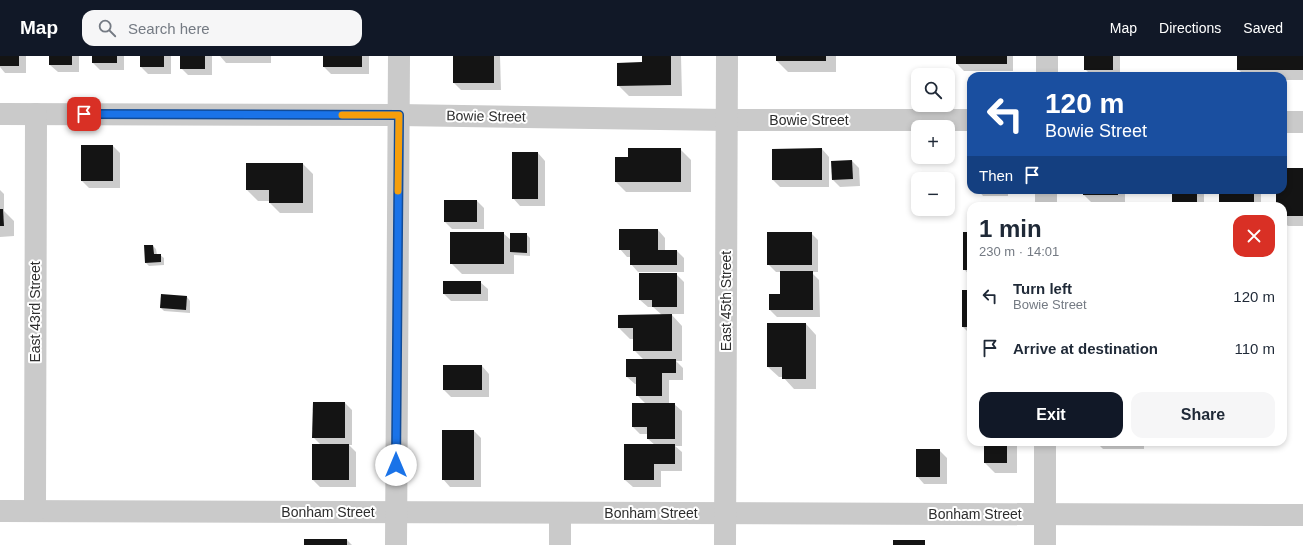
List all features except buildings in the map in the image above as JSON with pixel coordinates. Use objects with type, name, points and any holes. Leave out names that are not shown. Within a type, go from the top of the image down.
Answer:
[{"type":"street","points":[[396,545],[399,56]]},
{"type":"street","name":"East 45th Street","points":[[725,545],[727,56]]},
{"type":"street","points":[[1047,56],[1047,72]]},
{"type":"street","name":"Bowie Street","points":[[0,114],[399,115],[727,120],[967,120]]},
{"type":"street","name":"East 43rd Street","points":[[35,511],[36,114]]},
{"type":"street","points":[[1287,122],[1303,122]]},
{"type":"street","points":[[1045,446],[1045,545]]},
{"type":"street","name":"Bonham Street","points":[[0,511],[1303,515]]},
{"type":"street","points":[[560,513],[560,545]]},
{"type":"slow traffic","points":[[342,115],[399,115],[398,191]]},
{"type":"route","points":[[84,114],[399,115],[396,465]]}]
